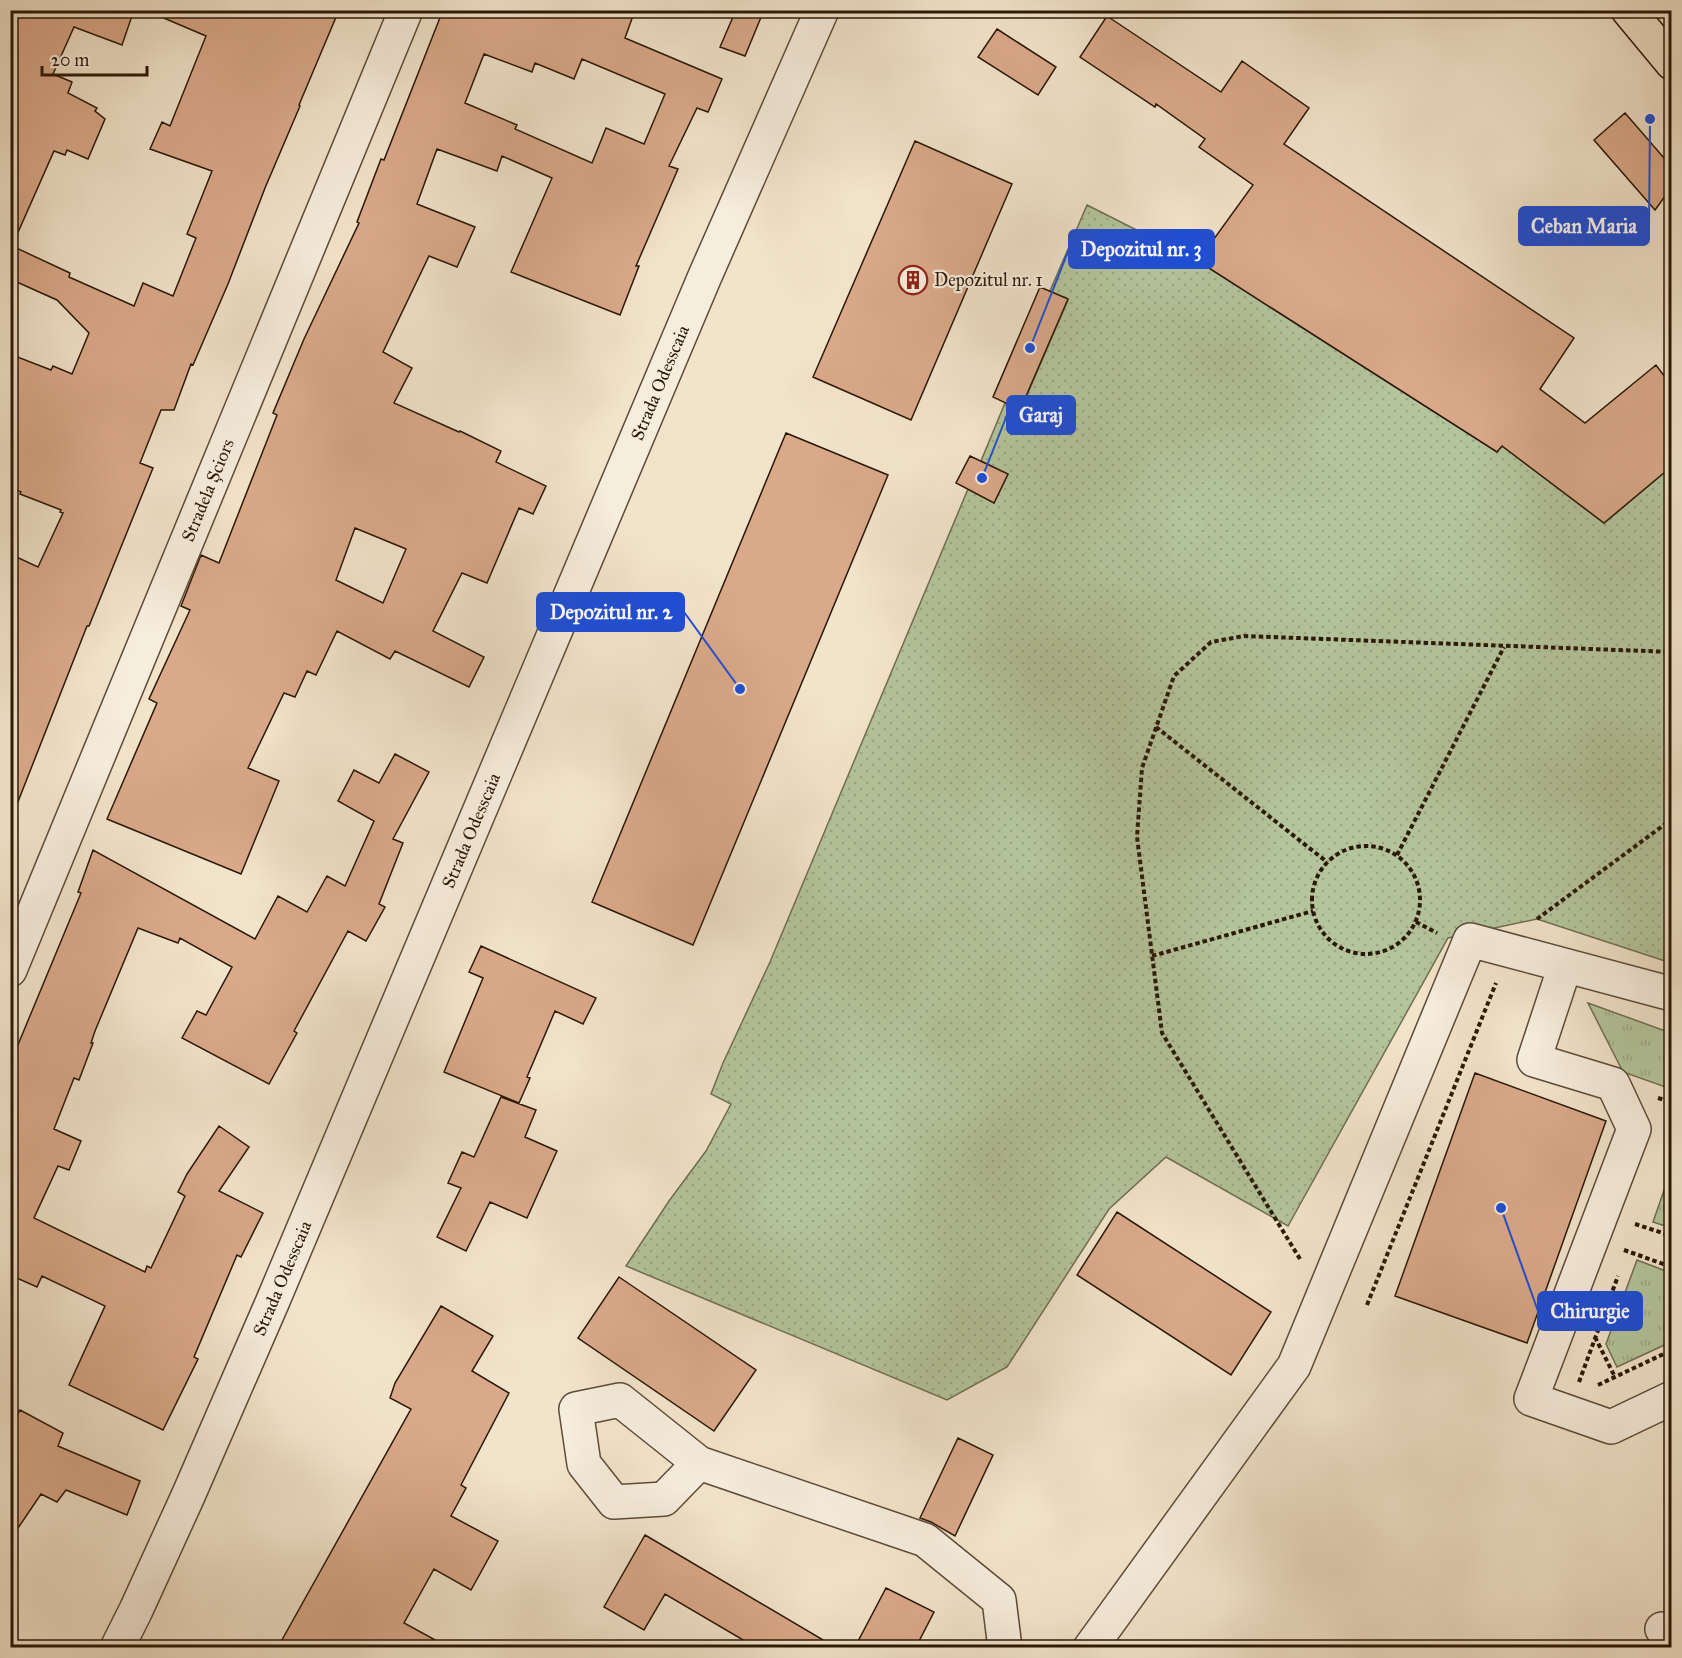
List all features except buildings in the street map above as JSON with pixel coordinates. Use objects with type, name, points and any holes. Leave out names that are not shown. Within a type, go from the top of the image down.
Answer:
[{"type":"main road","points":[[1628,10],[1671,63]]},
{"type":"street","name":"Stradela Șciors","points":[[10,970],[406,10]]},
{"type":"street","name":"Strada Odesscaia","points":[[117,1647],[183,1506],[272,1303],[705,276],[822,10]]},
{"type":"street","points":[[1090,1647],[1294,1366],[1470,940],[1671,994]]},
{"type":"street","points":[[1565,966],[1534,1060],[1613,1084],[1634,1130],[1531,1399],[1611,1427],[1671,1398]]},
{"type":"street","points":[[699,1463],[925,1540],[999,1600],[1005,1647]]},
{"type":"path","points":[[1301,1260],[1162,1033],[1137,837],[1142,768],[1174,676],[1211,642],[1244,636],[1671,652]]},
{"type":"path","points":[[1397,855],[1504,647]]},
{"type":"path","points":[[1156,727],[1327,862]]},
{"type":"path","points":[[1537,919],[1671,819]]},
{"type":"path","points":[[1360,846],[1379,847],[1397,855],[1411,868],[1419,885],[1421,904],[1416,922],[1407,936],[1394,947],[1378,953],[1361,954],[1344,950],[1330,940],[1319,927],[1313,911],[1312,894],[1316,878],[1327,862],[1342,851],[1360,846]]},
{"type":"path","points":[[1152,956],[1313,911]]},
{"type":"path","points":[[1416,922],[1438,933]]},
{"type":"path","points":[[1367,1305],[1498,978]]},
{"type":"path","points":[[1592,1238],[1671,1267]]},
{"type":"path","points":[[1595,1337],[1615,1377]]},
{"type":"path","points":[[1594,1387],[1671,1350]]},
{"type":"green space","points":[[1087,205],[1198,261],[1497,452],[1502,446],[1604,523],[1671,467],[1671,963],[1537,919],[1448,938],[1288,1226],[1166,1157],[1109,1209],[1007,1367],[947,1400],[626,1266],[669,1201],[706,1151],[731,1104],[711,1094],[770,962],[968,489],[994,503],[1008,474],[981,461],[1005,403],[1021,409],[1068,300],[1050,291]]},
{"type":"green space","points":[[1588,1003],[1671,1033],[1671,1089],[1623,1072]]},
{"type":"green space","points":[[1671,1170],[1671,1228],[1653,1222]]},
{"type":"green space","points":[[1637,1260],[1671,1273],[1671,1342],[1617,1367],[1606,1344]]},
{"type":"place","name":"Ceban Maria","points":[[1650,119]]},
{"type":"place","name":"Depozitul nr. 1","points":[[913,280]]},
{"type":"place","name":"Depozitul nr. 3","points":[[1030,348]]},
{"type":"place","name":"Garaj","points":[[982,478]]},
{"type":"place","name":"Depozitul nr. 2","points":[[740,689]]},
{"type":"place","name":"Chirurgie","points":[[1501,1208]]}]
